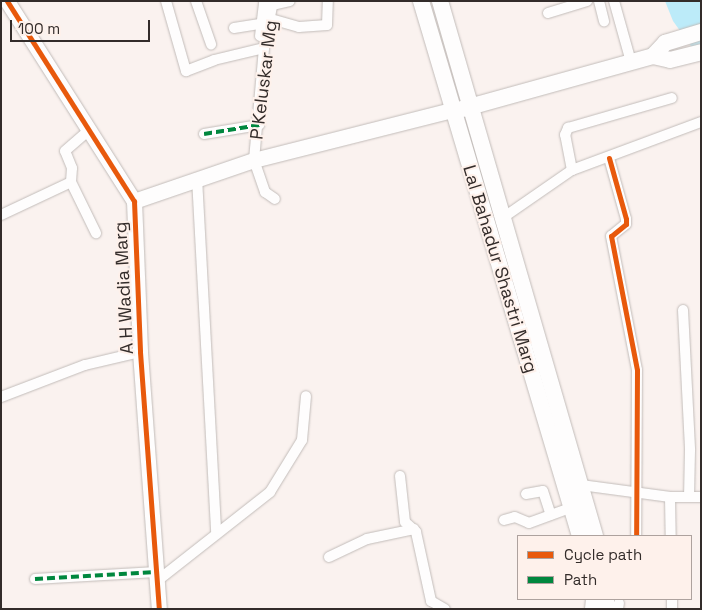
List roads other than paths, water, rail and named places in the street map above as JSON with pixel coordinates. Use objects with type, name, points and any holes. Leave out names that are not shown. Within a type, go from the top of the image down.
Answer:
[{"type":"main road","points":[[422,7],[441,4]]},
{"type":"main road","name":"Lal Bahadur Shastri Marg","points":[[441,4],[595,535]]},
{"type":"main road","name":"Lal Bahadur Shastri Marg","points":[[422,7],[580,535]]},
{"type":"main road","points":[[653,56],[665,42],[701,32]]},
{"type":"main road","points":[[452,110],[472,108],[653,56],[670,60],[701,52]]},
{"type":"street","name":"A H Wadia Marg","points":[[7,1],[134,201],[140,352],[159,609]]},
{"type":"street","points":[[166,1],[182,52],[182,65],[186,71],[214,60],[264,48]]},
{"type":"street","points":[[196,1],[211,44]]},
{"type":"street","points":[[270,2],[290,1]]},
{"type":"street","points":[[234,28],[267,22],[299,27],[328,25],[328,1]]},
{"type":"street","points":[[548,13],[587,1]]},
{"type":"street","points":[[599,1],[604,21]]},
{"type":"street","points":[[614,1],[631,62]]},
{"type":"street","name":"P Keluskar Mg","points":[[254,160],[270,2]]},
{"type":"street","points":[[260,36],[267,22]]},
{"type":"street","points":[[572,170],[565,135],[568,128],[672,98]]},
{"type":"street","points":[[134,201],[254,160],[452,110]]},
{"type":"street","points":[[504,217],[572,170],[609,158],[701,122]]},
{"type":"street","points":[[204,134],[259,125]]},
{"type":"street","points":[[89,130],[65,151],[72,168],[71,182],[96,233]]},
{"type":"street","points":[[609,158],[626,218],[626,224],[611,236],[637,370],[634,491],[636,535]]},
{"type":"street","points":[[254,160],[265,192],[275,199]]},
{"type":"street","points":[[197,178],[216,533]]},
{"type":"street","points":[[1,215],[71,182]]},
{"type":"street","points":[[683,310],[696,450],[688,496]]},
{"type":"street","points":[[1,397],[85,365],[140,352]]},
{"type":"street","points":[[35,579],[156,576],[270,492],[302,440],[306,396]]},
{"type":"street","points":[[400,476],[406,522],[414,529],[431,602],[445,609]]},
{"type":"street","points":[[581,485],[670,497],[701,497]]},
{"type":"street","points":[[526,494],[543,491],[551,515]]},
{"type":"street","points":[[670,497],[671,535]]},
{"type":"street","points":[[504,520],[515,517],[529,523],[572,507]]},
{"type":"street","points":[[329,557],[367,539],[414,529]]},
{"type":"water","points":[[665,1],[701,1],[701,60],[673,21]]}]
